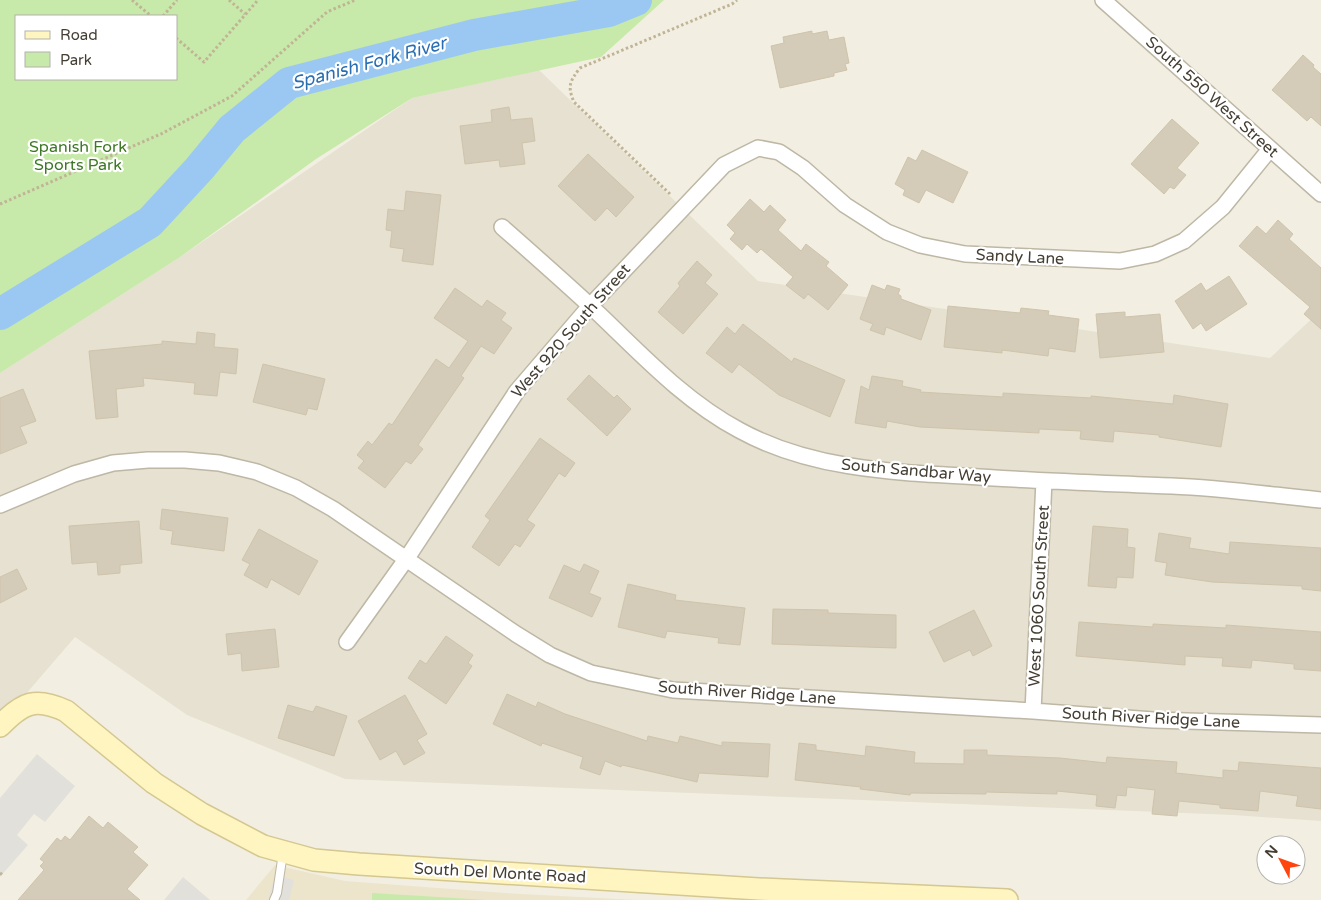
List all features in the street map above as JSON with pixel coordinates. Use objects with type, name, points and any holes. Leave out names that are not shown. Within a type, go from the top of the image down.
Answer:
[{"type":"street","name":"South 550 West Street","points":[[1103,0],[1321,194]]},
{"type":"street","name":"Sandy Lane","points":[[758,148],[779,152],[803,168],[845,205],[887,232],[920,245],[965,254],[1120,261],[1155,254],[1184,241],[1223,207],[1270,149]]},
{"type":"street","name":"West 920 South Street","points":[[347,642],[406,558],[517,390],[590,306],[724,165],[758,148]]},
{"type":"street","name":"South Sandbar Way","points":[[502,227],[590,306],[670,383],[702,408],[740,431],[781,449],[833,464],[894,472],[1174,486],[1321,500]]},
{"type":"street","name":"South River Ridge Lane","points":[[0,505],[74,474],[113,463],[148,460],[185,460],[219,463],[258,472],[296,488],[333,509],[516,634],[550,654],[590,673],[674,690],[1153,720],[1321,725]]},
{"type":"street","name":"West 1060 South Street","points":[[1033,711],[1044,481]]},
{"type":"street","name":"South Del Monte Road","points":[[0,726],[19,709],[30,704],[40,702],[52,705],[66,711],[154,783],[202,814],[263,846],[314,860],[788,895],[1006,900]]},
{"type":"lane","points":[[274,900],[277,893],[283,851]]},
{"type":"path","points":[[132,0],[150,15]]},
{"type":"path","points":[[165,15],[178,0]]},
{"type":"path","points":[[229,0],[246,14]]},
{"type":"path","points":[[178,40],[204,62],[258,0]]},
{"type":"path","points":[[0,204],[161,134],[232,96],[327,12],[355,0]]},
{"type":"path","points":[[670,194],[574,102],[570,93],[571,80],[580,68],[732,4],[737,0]]},
{"type":"path","points":[[0,873],[4,876]]},
{"type":"shaded area","points":[[539,70],[758,281],[1270,358],[1321,310],[1321,821],[1233,815],[345,779],[187,715],[75,637],[0,724],[0,373],[180,257],[412,98]]},
{"type":"shaded area","points":[[37,754],[75,786],[45,822],[34,814],[17,835],[28,845],[0,877],[0,798]]},
{"type":"shaded area","points":[[275,865],[345,881],[505,893],[637,900],[246,900]]},
{"type":"shaded area","points":[[275,875],[294,880],[289,900],[268,900]]},
{"type":"shaded area","points":[[183,877],[210,900],[164,900]]},
{"type":"green space","name":"Spanish Fork Sports Park","points":[[0,0],[664,0],[601,57],[412,98],[316,159],[180,257],[0,373]]},
{"type":"green space","points":[[372,893],[487,900],[372,900]]},
{"type":"building","points":[[812,31],[812,34],[827,31],[829,40],[844,37],[849,63],[845,64],[847,70],[834,73],[834,76],[780,88],[771,46],[784,43],[783,37]]},
{"type":"building","points":[[1303,55],[1321,74],[1321,126],[1311,117],[1307,121],[1272,90]]},
{"type":"building","points":[[509,107],[511,120],[532,118],[535,141],[522,143],[525,164],[500,167],[499,160],[465,164],[460,126],[492,122],[491,110]]},
{"type":"building","points":[[1172,119],[1199,143],[1177,168],[1186,175],[1174,189],[1170,187],[1164,194],[1131,164]]},
{"type":"building","points":[[922,150],[968,172],[953,203],[926,190],[919,203],[903,195],[905,190],[895,184],[908,157],[916,161]]},
{"type":"building","points":[[588,154],[634,197],[616,217],[607,208],[595,221],[558,186]]},
{"type":"building","points":[[406,191],[441,195],[433,265],[402,261],[404,249],[390,247],[392,231],[386,230],[388,209],[404,211]]},
{"type":"building","points":[[750,199],[764,212],[770,205],[786,220],[778,230],[801,251],[806,244],[829,262],[826,266],[848,285],[828,310],[808,294],[804,299],[786,285],[793,277],[761,249],[757,253],[747,244],[742,250],[730,239],[735,233],[727,225]]},
{"type":"building","points":[[1278,220],[1293,234],[1289,239],[1321,268],[1321,329],[1304,314],[1310,307],[1239,246],[1257,226],[1266,234]]},
{"type":"building","points":[[697,261],[712,275],[705,283],[718,294],[683,334],[658,312],[680,286],[678,283]]},
{"type":"building","points":[[1229,276],[1247,304],[1206,331],[1201,323],[1193,329],[1175,301],[1201,283],[1206,291]]},
{"type":"building","points":[[872,285],[885,290],[887,285],[900,289],[898,294],[901,296],[901,299],[931,310],[921,340],[886,327],[884,335],[870,330],[873,324],[860,319]]},
{"type":"building","points":[[455,288],[482,307],[487,300],[506,313],[501,320],[512,328],[494,354],[481,346],[461,376],[464,378],[418,445],[423,449],[411,464],[406,461],[385,488],[358,468],[364,461],[357,455],[368,441],[372,445],[389,423],[392,425],[436,359],[449,368],[468,341],[434,318]]},
{"type":"building","points":[[948,306],[1020,313],[1021,308],[1049,311],[1048,315],[1079,319],[1075,352],[1049,348],[1048,356],[1002,350],[1002,353],[944,347]]},
{"type":"building","points":[[1125,312],[1125,317],[1160,314],[1164,352],[1100,358],[1096,314]]},
{"type":"building","points":[[743,324],[792,362],[794,358],[845,380],[830,417],[779,395],[739,364],[732,373],[706,353],[727,327],[735,334]]},
{"type":"building","points":[[197,332],[215,334],[214,347],[238,349],[236,374],[220,372],[217,396],[194,394],[195,383],[143,378],[144,386],[116,389],[118,417],[96,419],[89,351],[162,344],[162,341],[196,344]]},
{"type":"building","points":[[263,364],[325,379],[317,410],[308,408],[306,415],[253,402]]},
{"type":"building","points":[[589,375],[614,398],[617,395],[631,409],[607,436],[567,399]]},
{"type":"building","points":[[872,376],[903,381],[902,386],[921,390],[920,392],[1003,397],[1003,393],[1091,398],[1091,396],[1173,404],[1174,395],[1228,404],[1221,447],[1159,437],[1159,435],[1114,431],[1113,442],[1080,439],[1081,431],[1039,429],[1039,433],[920,427],[887,421],[886,428],[855,423],[861,386],[869,390]]},
{"type":"building","points":[[23,389],[36,421],[20,427],[27,443],[0,454],[0,398]]},
{"type":"building","points":[[540,438],[575,463],[565,477],[559,473],[527,520],[535,525],[520,547],[515,544],[499,566],[472,547],[490,520],[485,516]]},
{"type":"building","points":[[162,509],[228,518],[224,551],[171,544],[173,531],[160,529]]},
{"type":"building","points":[[139,521],[142,563],[120,565],[120,573],[98,575],[97,562],[72,564],[69,526]]},
{"type":"building","points":[[1093,526],[1128,529],[1127,547],[1135,548],[1133,578],[1117,577],[1116,588],[1088,586]]},
{"type":"building","points":[[259,529],[318,561],[299,595],[271,579],[267,588],[244,575],[250,564],[242,560]]},
{"type":"building","points":[[1159,533],[1191,538],[1189,548],[1229,554],[1230,542],[1321,548],[1321,591],[1302,589],[1302,586],[1212,582],[1165,575],[1167,563],[1155,561]]},
{"type":"building","points":[[584,564],[599,571],[589,593],[601,598],[592,617],[549,598],[564,565],[580,572]]},
{"type":"building","points":[[17,569],[27,589],[0,603],[0,577]]},
{"type":"building","points":[[628,584],[676,595],[675,600],[745,608],[740,645],[718,643],[719,638],[667,631],[665,638],[618,627]]},
{"type":"building","points":[[773,609],[828,610],[828,613],[896,615],[896,648],[772,644]]},
{"type":"building","points":[[974,610],[992,646],[973,656],[970,650],[944,662],[929,632]]},
{"type":"building","points":[[1079,622],[1153,627],[1153,624],[1226,628],[1226,625],[1321,632],[1321,671],[1294,669],[1294,664],[1252,660],[1251,668],[1222,666],[1223,658],[1185,656],[1185,665],[1076,656]]},
{"type":"building","points":[[275,629],[279,667],[242,671],[241,653],[228,655],[226,634]]},
{"type":"building","points":[[446,636],[473,655],[468,663],[472,666],[446,704],[408,678],[420,660],[426,664]]},
{"type":"building","points":[[507,694],[536,707],[538,702],[565,714],[647,741],[648,736],[678,743],[680,736],[722,746],[722,742],[770,744],[768,777],[699,773],[697,782],[622,765],[621,767],[605,761],[600,775],[580,768],[583,757],[542,743],[541,746],[493,724]]},
{"type":"building","points":[[405,695],[427,734],[417,740],[425,753],[404,765],[396,751],[380,760],[358,721]]},
{"type":"building","points":[[288,705],[313,712],[316,706],[347,716],[334,756],[278,738]]},
{"type":"building","points":[[799,743],[816,745],[816,750],[865,756],[866,746],[915,752],[914,763],[964,764],[964,750],[987,750],[987,755],[1060,758],[1106,763],[1107,757],[1177,762],[1176,773],[1223,778],[1223,770],[1238,771],[1239,762],[1321,768],[1321,809],[1296,806],[1298,796],[1260,791],[1258,811],[1220,808],[1220,805],[1179,801],[1177,816],[1152,814],[1155,790],[1127,787],[1126,796],[1117,795],[1115,808],[1096,806],[1097,795],[1057,791],[1057,794],[986,792],[986,794],[911,793],[910,795],[860,789],[861,787],[795,780]]},
{"type":"building","points":[[89,816],[103,828],[108,822],[138,847],[133,852],[148,865],[127,889],[140,900],[18,900],[44,870],[40,866],[44,862],[40,859],[57,838],[61,841],[65,836],[70,840]]},
{"type":"waterway","name":"Spanish Fork River","points":[[0,314],[150,222],[199,169],[232,129],[289,83],[474,35],[609,11],[636,0]]}]
